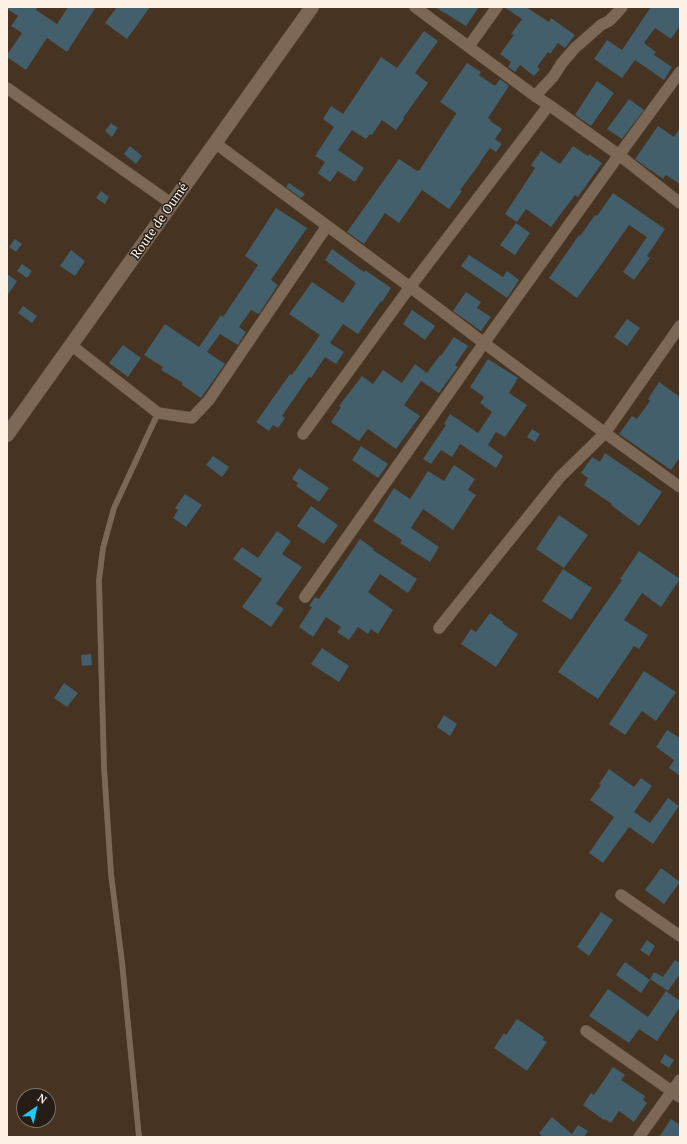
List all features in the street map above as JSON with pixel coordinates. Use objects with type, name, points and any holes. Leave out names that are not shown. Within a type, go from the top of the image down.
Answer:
[{"type":"street","name":"Route de Oumé","points":[[7,435],[312,7]]},
{"type":"street","points":[[415,7],[619,155],[680,204]]},
{"type":"street","points":[[469,46],[496,7]]},
{"type":"street","points":[[536,96],[553,77],[562,63],[575,48],[601,25],[609,21],[622,7]]},
{"type":"street","points":[[305,597],[619,155],[680,72]]},
{"type":"street","points":[[7,88],[172,204]]},
{"type":"street","points":[[303,434],[410,287],[549,104]]},
{"type":"street","points":[[215,143],[410,287],[484,344],[680,487]]},
{"type":"street","points":[[71,345],[158,413],[192,418],[209,400],[327,226]]},
{"type":"street","points":[[439,628],[560,477],[605,433],[680,326]]},
{"type":"street","points":[[621,895],[680,936]]},
{"type":"street","points":[[586,1031],[676,1094]]},
{"type":"street","points":[[639,1137],[676,1094],[680,1080]]},
{"type":"lane","points":[[139,1137],[122,962],[111,874],[104,767],[99,580],[103,548],[114,508],[158,413]]},
{"type":"building","points":[[7,7],[38,7],[36,10],[57,24],[68,7],[96,7],[67,52],[47,38],[26,70],[7,57],[22,33],[11,26],[18,16],[7,9]]},
{"type":"building","points":[[117,7],[150,7],[127,39],[105,23]]},
{"type":"building","points":[[435,7],[479,7],[466,26]]},
{"type":"building","points":[[504,7],[526,7],[549,22],[551,18],[575,35],[565,48],[558,43],[550,54],[548,52],[537,67],[540,69],[534,76],[520,65],[515,72],[508,67],[511,62],[500,54],[514,35],[511,34],[522,19]]},
{"type":"building","points":[[651,7],[680,7],[680,26],[671,39],[655,28],[644,43],[656,52],[654,55],[672,67],[664,80],[635,60],[622,78],[594,59],[607,40],[622,50]]},
{"type":"building","points":[[424,31],[438,41],[415,73],[428,83],[396,130],[382,120],[372,135],[370,134],[366,139],[352,130],[338,150],[364,168],[355,182],[338,171],[330,182],[318,173],[325,162],[315,156],[334,127],[323,119],[331,106],[343,114],[381,57],[397,68]]},
{"type":"building","points":[[467,63],[481,72],[479,75],[495,86],[500,79],[509,86],[488,118],[502,129],[495,139],[502,144],[496,152],[490,148],[460,190],[462,191],[449,209],[422,190],[399,223],[385,213],[364,244],[347,232],[399,159],[419,171],[456,114],[440,102]]},
{"type":"building","points":[[597,81],[614,93],[591,126],[575,115]]},
{"type":"building","points":[[629,99],[644,110],[622,139],[607,129]]},
{"type":"building","points":[[111,123],[118,128],[112,137],[105,131]]},
{"type":"building","points":[[658,126],[674,137],[680,128],[680,184],[666,175],[663,179],[635,159]]},
{"type":"building","points":[[130,146],[142,156],[136,164],[124,154]]},
{"type":"building","points":[[573,146],[602,163],[578,197],[575,195],[551,227],[526,209],[517,222],[505,214],[535,168],[531,165],[541,151],[560,164]]},
{"type":"building","points":[[289,183],[305,194],[301,198],[286,187]]},
{"type":"building","points":[[101,191],[109,197],[105,204],[96,198]]},
{"type":"building","points":[[613,193],[665,229],[647,256],[650,258],[634,280],[623,272],[647,237],[629,225],[577,298],[549,278],[579,235],[580,236],[595,215],[597,216]]},
{"type":"building","points":[[276,208],[307,228],[271,280],[278,285],[259,314],[251,310],[239,327],[246,332],[238,345],[220,334],[207,352],[225,364],[201,398],[182,385],[183,383],[161,370],[163,367],[144,355],[165,324],[199,347],[221,315],[223,317],[258,265],[245,256]]},
{"type":"building","points":[[516,223],[530,233],[515,255],[500,245]]},
{"type":"building","points":[[15,239],[22,244],[16,252],[9,247]]},
{"type":"building","points":[[332,249],[364,272],[365,270],[391,288],[358,334],[343,324],[330,343],[344,352],[336,364],[325,357],[282,416],[285,418],[278,428],[273,425],[269,431],[256,422],[320,335],[289,314],[312,282],[343,303],[356,283],[325,260]]},
{"type":"building","points":[[71,250],[85,261],[75,276],[60,266]]},
{"type":"building","points":[[469,255],[503,277],[507,271],[519,280],[507,298],[461,266]]},
{"type":"building","points":[[22,264],[32,271],[27,278],[17,271]]},
{"type":"building","points":[[7,274],[17,281],[7,296]]},
{"type":"building","points":[[466,292],[481,302],[477,308],[491,317],[481,331],[453,311]]},
{"type":"building","points":[[23,306],[37,316],[32,323],[18,313]]},
{"type":"building","points":[[412,310],[435,326],[425,340],[403,324]]},
{"type":"building","points":[[627,319],[640,328],[627,346],[614,337]]},
{"type":"building","points":[[454,337],[468,346],[455,365],[458,367],[439,393],[421,381],[404,405],[420,416],[396,449],[368,429],[359,441],[331,422],[341,407],[339,406],[362,376],[373,384],[383,370],[402,383],[415,364],[427,373]]},
{"type":"building","points":[[123,345],[141,358],[128,377],[109,363]]},
{"type":"building","points":[[488,359],[518,378],[509,393],[527,405],[505,437],[496,432],[488,445],[503,456],[496,468],[460,444],[452,457],[441,450],[431,464],[423,459],[446,425],[444,424],[450,414],[478,433],[492,412],[480,403],[484,397],[470,387]]},
{"type":"building","points":[[659,382],[680,397],[680,457],[671,470],[619,434],[632,416],[637,419],[650,401],[648,399]]},
{"type":"building","points":[[532,429],[540,434],[535,442],[527,437]]},
{"type":"building","points":[[361,446],[388,464],[378,478],[352,460]]},
{"type":"building","points":[[605,453],[662,492],[639,526],[611,505],[612,504],[584,485],[588,478],[581,473],[592,457],[600,462]]},
{"type":"building","points":[[213,456],[229,467],[222,477],[206,465]]},
{"type":"building","points":[[454,465],[475,479],[468,490],[476,495],[453,530],[423,509],[411,528],[439,547],[430,562],[400,543],[402,540],[373,521],[394,488],[410,499],[428,471],[444,481]]},
{"type":"building","points":[[299,468],[329,488],[319,502],[296,486],[298,483],[292,479]]},
{"type":"building","points":[[185,494],[202,505],[186,527],[173,518],[178,510],[175,508]]},
{"type":"building","points":[[311,506],[338,525],[324,544],[297,526]]},
{"type":"building","points":[[559,515],[588,535],[564,568],[536,549]]},
{"type":"building","points":[[277,531],[291,541],[282,554],[302,567],[276,604],[284,609],[271,627],[242,607],[262,579],[233,559],[242,547],[258,558]]},
{"type":"building","points":[[360,539],[374,549],[373,550],[417,579],[408,593],[380,574],[368,592],[393,610],[378,634],[371,629],[368,634],[358,627],[349,640],[337,632],[341,627],[326,617],[313,637],[299,627],[312,607],[309,606],[315,597],[319,599]]},
{"type":"building","points":[[639,551],[680,579],[661,607],[642,593],[624,620],[648,635],[639,649],[634,646],[598,699],[558,672],[622,580],[620,579]]},
{"type":"building","points":[[563,569],[592,588],[571,620],[542,601]]},
{"type":"building","points":[[490,613],[518,634],[496,667],[461,644],[471,629],[476,632]]},
{"type":"building","points":[[322,648],[349,666],[339,682],[311,664]]},
{"type":"building","points":[[91,654],[92,665],[82,666],[81,655]]},
{"type":"building","points":[[644,671],[676,692],[656,721],[642,711],[625,735],[609,724]]},
{"type":"building","points":[[64,683],[78,693],[67,707],[54,698]]},
{"type":"building","points":[[444,715],[457,724],[450,736],[437,727]]},
{"type":"building","points":[[667,730],[680,738],[680,776],[669,768],[674,760],[656,747]]},
{"type":"building","points":[[609,769],[634,787],[641,778],[652,786],[634,812],[650,823],[668,798],[679,806],[653,844],[629,827],[603,863],[589,853],[614,817],[590,800],[601,785],[599,784]]},
{"type":"building","points":[[661,868],[680,882],[664,904],[645,890]]},
{"type":"building","points":[[601,912],[613,920],[589,956],[577,947]]},
{"type":"building","points":[[647,940],[655,946],[649,956],[640,950]]},
{"type":"building","points":[[675,960],[680,963],[680,974],[668,991],[650,979],[654,972],[663,977]]},
{"type":"building","points":[[625,962],[650,980],[641,993],[616,975]]},
{"type":"building","points":[[608,989],[648,1017],[666,991],[680,1001],[680,1007],[657,1041],[639,1029],[629,1043],[589,1016]]},
{"type":"building","points":[[517,1019],[544,1037],[543,1040],[547,1042],[527,1071],[494,1048],[504,1033],[506,1035]]},
{"type":"building","points":[[665,1054],[674,1060],[669,1068],[660,1062]]},
{"type":"building","points":[[613,1067],[625,1075],[621,1080],[645,1096],[643,1100],[647,1103],[634,1122],[619,1111],[611,1123],[605,1119],[604,1120],[583,1105],[591,1093],[594,1095]]},
{"type":"building","points":[[552,1117],[572,1134],[578,1125],[588,1131],[584,1137],[543,1137],[539,1133]]},
{"type":"building","points":[[671,1119],[680,1125],[680,1137],[659,1137]]}]
